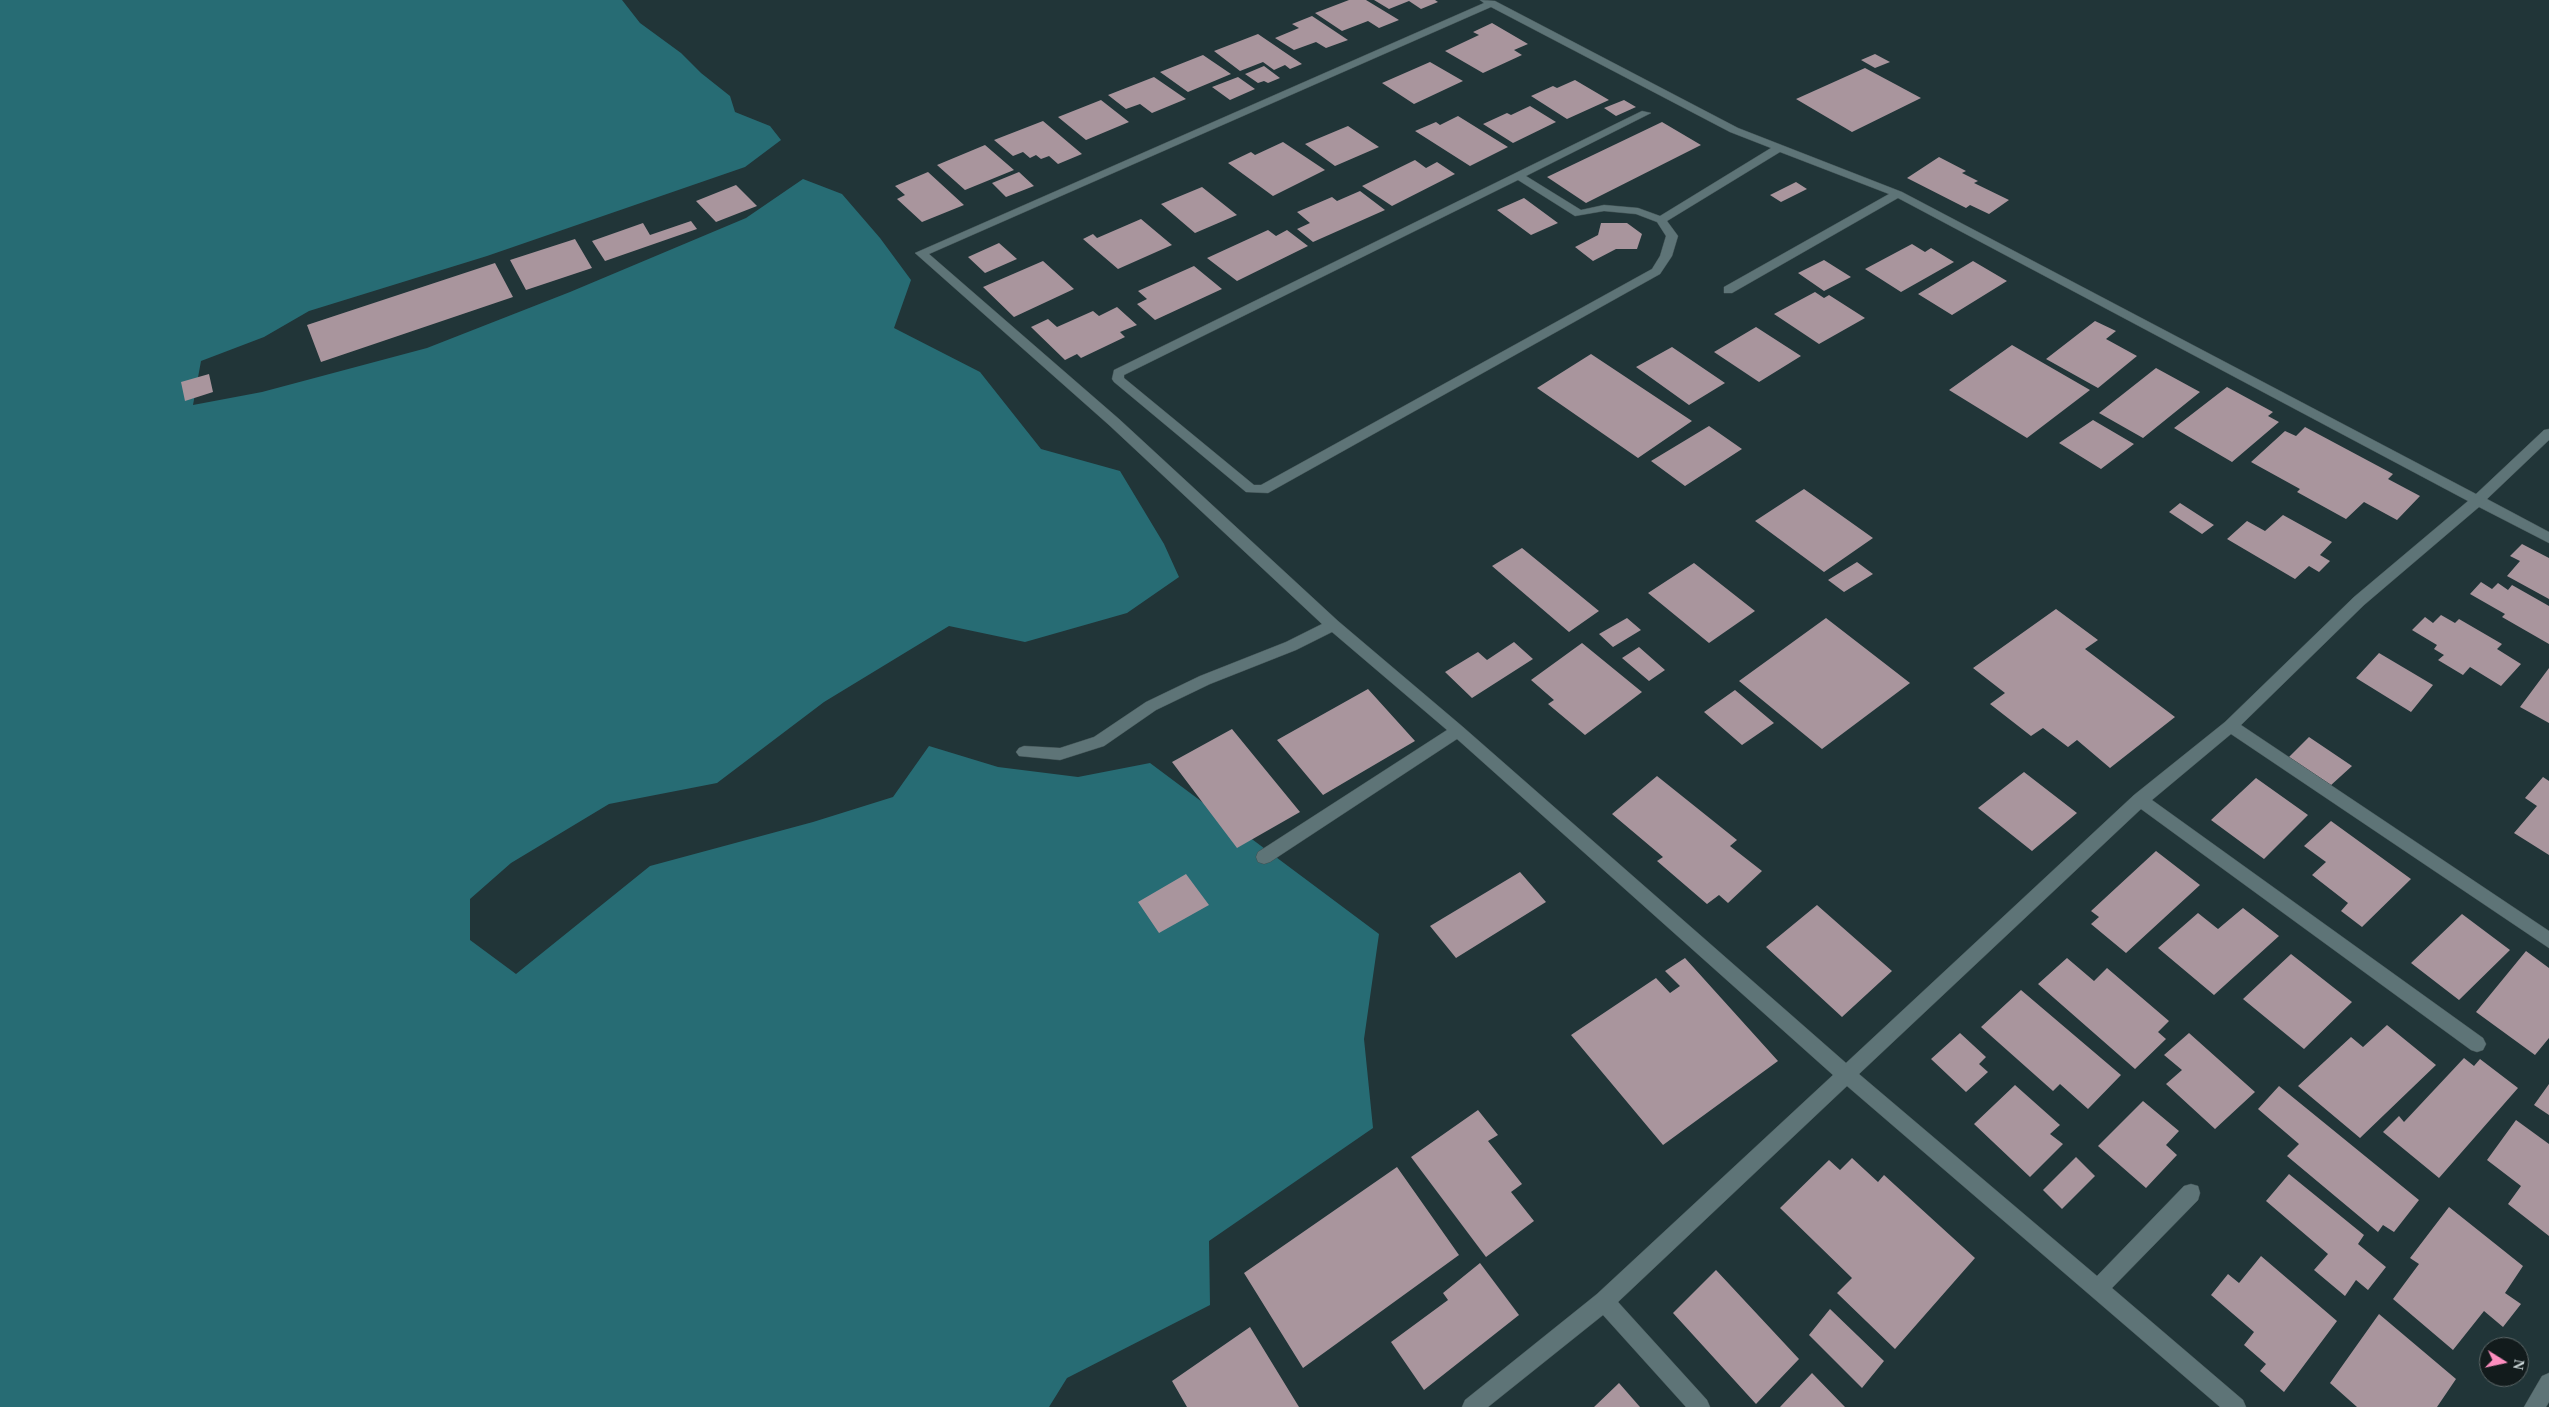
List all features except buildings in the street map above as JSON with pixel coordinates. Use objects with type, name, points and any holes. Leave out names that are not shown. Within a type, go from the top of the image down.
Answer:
[{"type":"street","points":[[2236,1407],[1847,1075],[1458,731],[1333,625],[1114,422],[921,253],[1489,2],[1734,130],[1898,194],[2549,538]]},
{"type":"street","points":[[1518,176],[1578,214],[1604,208],[1638,211],[1661,220],[1672,236],[1666,256],[1656,271],[1263,490],[1251,489],[1118,379],[1118,373],[1518,176],[1646,113]]},
{"type":"street","points":[[1661,220],[1778,148]]},
{"type":"street","points":[[1728,290],[1898,194]]},
{"type":"street","points":[[1472,1407],[1604,1301],[2140,800],[2230,726],[2359,601],[2477,501],[2549,433]]},
{"type":"street","points":[[1024,752],[1060,754],[1099,742],[1151,706],[1205,680],[1291,646],[1333,625]]},
{"type":"street","points":[[2230,726],[2549,940]]},
{"type":"street","points":[[1264,858],[1458,731]]},
{"type":"street","points":[[2140,800],[2477,1044]]},
{"type":"street","points":[[2098,1289],[2191,1193]]},
{"type":"street","points":[[1604,1301],[1700,1407]]},
{"type":"street","points":[[2534,1407],[2549,1383]]},
{"type":"shaded area","points":[[0,0],[622,0],[640,23],[681,53],[701,73],[730,96],[735,112],[770,126],[781,140],[745,167],[487,256],[309,311],[264,337],[201,361],[193,405],[262,392],[427,348],[570,292],[746,218],[803,179],[842,194],[880,238],[911,280],[894,328],[980,372],[1041,449],[1120,471],[1164,544],[1179,577],[1127,613],[1025,642],[949,626],[824,702],[717,783],[609,804],[511,863],[470,899],[470,940],[516,974],[650,866],[813,822],[893,797],[929,746],[998,767],[1078,777],[1150,763],[1379,934],[1364,1039],[1373,1128],[1209,1241],[1210,1305],[1067,1378],[1049,1407],[0,1407]]}]
